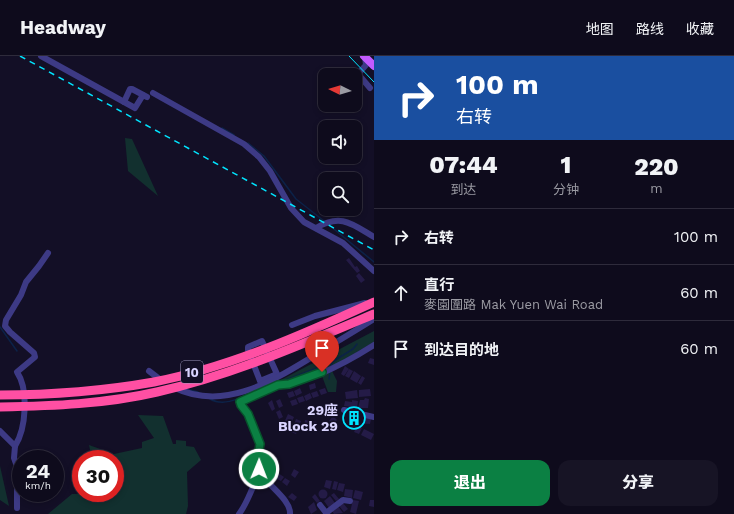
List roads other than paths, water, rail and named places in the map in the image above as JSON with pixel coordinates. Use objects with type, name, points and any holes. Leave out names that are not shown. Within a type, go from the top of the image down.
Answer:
[{"type":"highway","name":"10","points":[[0,395],[88,392],[155,381],[213,367],[270,346],[374,301]]},
{"type":"highway","name":"10","points":[[0,406],[44,406],[90,403],[156,392],[218,376],[275,355],[374,314]]},
{"type":"street","points":[[41,56],[135,108],[147,95]]},
{"type":"street","points":[[369,62],[358,74],[370,88]]},
{"type":"street","points":[[124,102],[130,89],[147,95],[244,144],[259,157],[270,170],[291,208],[304,222],[343,243],[374,271]]},
{"type":"street","points":[[316,228],[332,220],[346,221],[374,237]]},
{"type":"street","points":[[17,508],[16,491],[19,472],[14,458],[15,446],[22,433],[24,402],[23,381],[17,372],[35,357],[34,352],[5,326],[6,320],[21,295],[26,282],[48,253]]},
{"type":"street","points":[[292,325],[315,316],[374,301]]},
{"type":"street","points":[[149,370],[169,385],[188,393],[206,396],[226,396],[251,390],[280,377],[374,319]]},
{"type":"street","points":[[260,380],[277,374],[262,341],[248,347],[248,350],[260,380],[263,384],[278,385],[289,384],[322,372],[374,345]]},
{"type":"street","points":[[278,385],[240,402],[248,414],[260,444],[258,464],[261,472],[278,494],[288,503],[290,514]]},
{"type":"street","points":[[344,410],[374,417]]},
{"type":"street","points":[[0,432],[15,446]]},
{"type":"street","points":[[239,514],[247,503],[254,484],[261,472]]},
{"type":"street","points":[[320,505],[327,514],[343,500],[350,502]]},
{"type":"waterway","points":[[222,128],[234,135]]},
{"type":"waterway","points":[[248,143],[264,156],[296,199],[324,221]]},
{"type":"waterway","points":[[329,225],[374,262]]},
{"type":"waterway","points":[[0,327],[17,351]]},
{"type":"waterway","points":[[331,367],[332,362],[353,349],[357,344]]},
{"type":"waterway","points":[[281,382],[332,362]]},
{"type":"waterway","points":[[329,379],[330,371]]},
{"type":"waterway","points":[[186,389],[198,392]]},
{"type":"waterway","points":[[210,399],[226,402],[238,399],[254,392]]},
{"type":"tram line","points":[[349,56],[374,82]]},
{"type":"railway","points":[[20,56],[374,250]]},
{"type":"place","name":"29座 Block 29","points":[[354,418]]}]
